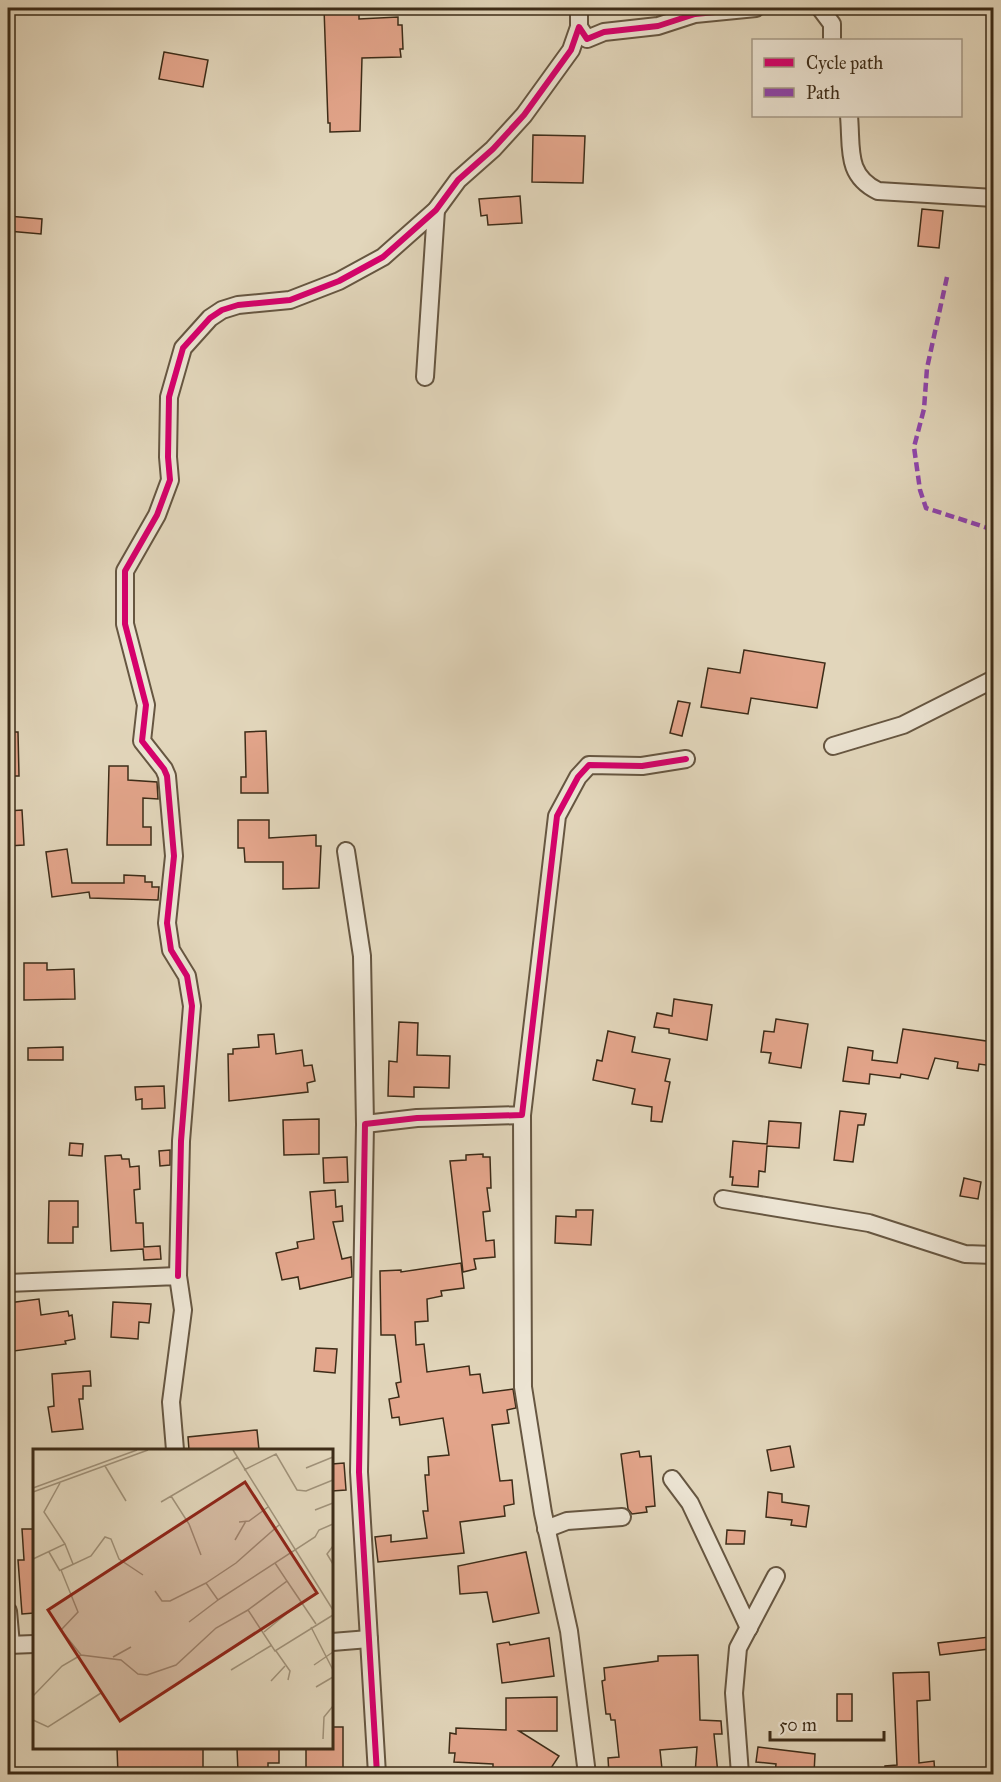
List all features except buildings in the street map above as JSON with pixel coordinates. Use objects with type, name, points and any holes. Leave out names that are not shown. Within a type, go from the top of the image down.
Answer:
[{"type":"street","points":[[175,1449],[171,1402],[183,1310],[178,1276],[181,1141],[192,993],[187,976],[171,950],[167,923],[174,856],[169,795],[164,769],[142,741],[146,705],[125,624],[125,571],[157,515],[170,480],[169,397],[183,348],[210,318],[222,310],[238,305],[290,300],[373,264],[436,210],[458,180],[493,149],[524,115],[571,50],[579,27],[579,8]]},
{"type":"street","points":[[579,27],[587,39],[604,32],[658,26],[695,14],[756,8]]},
{"type":"street","points":[[820,8],[832,24],[832,39]]},
{"type":"street","points":[[849,117],[853,168],[864,184],[878,191],[993,198]]},
{"type":"street","points":[[425,377],[436,210]]},
{"type":"street","points":[[833,746],[903,725],[993,679]]},
{"type":"street","points":[[587,1774],[569,1631],[546,1529],[523,1387],[522,1115],[557,816],[578,777],[589,765],[642,766],[686,759]]},
{"type":"street","points":[[346,851],[362,956],[365,1124],[359,1472],[377,1774]]},
{"type":"street","points":[[365,1124],[417,1118],[522,1115]]},
{"type":"street","points":[[723,1199],[869,1223],[965,1254],[993,1255]]},
{"type":"street","points":[[8,1283],[178,1276]]},
{"type":"street","points":[[672,1479],[690,1503],[749,1628]]},
{"type":"street","points":[[546,1529],[567,1521],[622,1517]]},
{"type":"street","points":[[740,1774],[734,1693],[738,1648],[776,1576]]},
{"type":"street","points":[[8,1611],[9,1645],[33,1644]]},
{"type":"street","points":[[333,1642],[369,1639]]},
{"type":"marked path","points":[[947,277],[927,368],[924,409],[914,447],[920,490],[926,508],[994,530]]},
{"type":"cycle path","points":[[178,1276],[181,1141],[192,1006],[187,976],[171,950],[167,923],[174,856],[167,776],[142,741],[146,705],[125,624],[125,571],[157,515],[170,480],[169,397],[183,348],[210,318],[222,310],[238,305],[290,300],[339,281],[383,257],[436,210],[458,180],[493,149],[524,115],[571,50],[579,27],[587,39],[604,32],[658,26],[695,14],[756,8]]},
{"type":"cycle path","points":[[377,1774],[359,1472],[365,1124],[417,1118],[522,1115],[557,816],[578,777],[589,765],[642,766],[686,759]]}]
